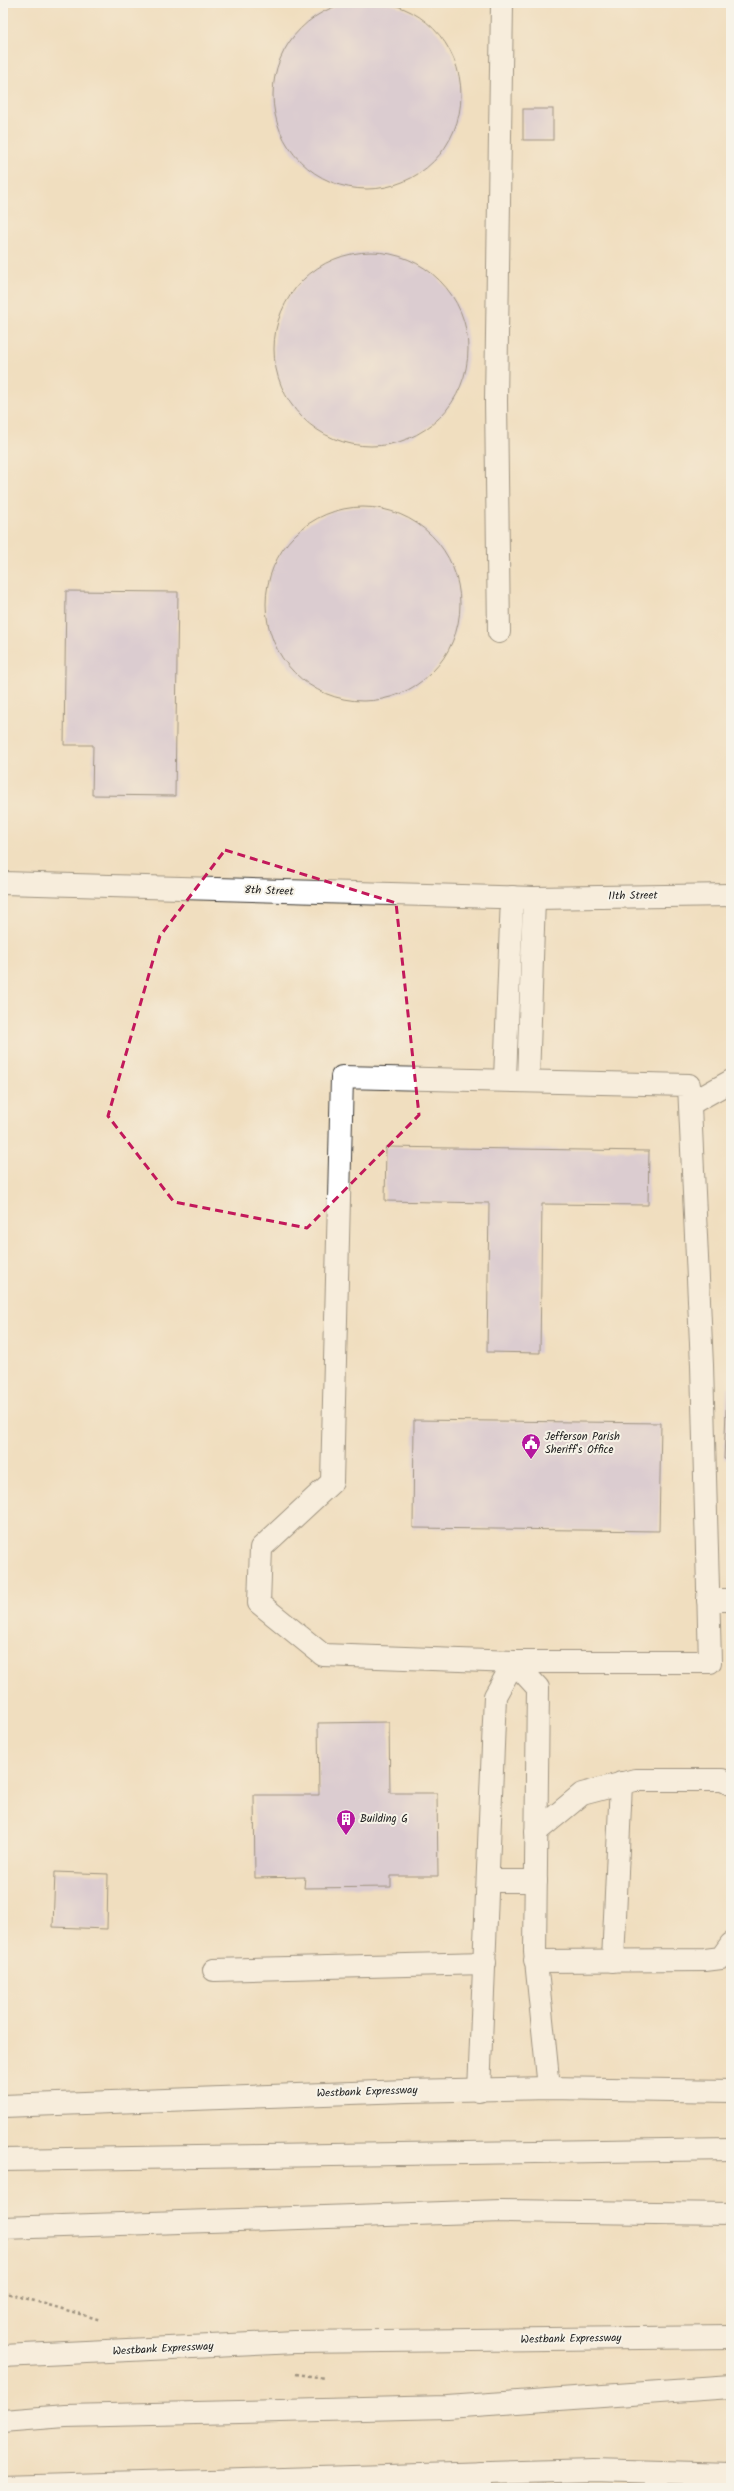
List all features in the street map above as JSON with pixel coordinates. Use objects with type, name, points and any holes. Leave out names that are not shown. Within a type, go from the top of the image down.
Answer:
[{"type":"main road","points":[[499,632],[496,401],[502,3]]},
{"type":"main road","name":"8th Street","points":[[3,883],[534,898]]},
{"type":"main road","name":"11th Street","points":[[534,898],[731,895]]},
{"type":"main road","points":[[505,1079],[512,897]]},
{"type":"main road","points":[[528,1080],[534,898]]},
{"type":"main road","points":[[342,1077],[528,1080],[689,1084],[702,1365],[710,1662],[514,1662],[323,1655],[259,1603],[261,1548],[332,1482],[342,1077]]},
{"type":"main road","points":[[690,1104],[731,1081]]},
{"type":"main road","points":[[708,1600],[731,1600]]},
{"type":"main road","points":[[514,1662],[538,1688],[535,1961],[549,2088]]},
{"type":"main road","points":[[479,2091],[494,1696],[514,1662]]},
{"type":"main road","points":[[536,1832],[582,1794],[621,1783],[635,1780],[722,1780],[731,1784]]},
{"type":"main road","points":[[613,1961],[621,1783]]},
{"type":"main road","points":[[488,1881],[536,1881]]},
{"type":"main road","points":[[535,1961],[705,1960],[721,1958],[731,1944]]},
{"type":"main road","points":[[214,1970],[485,1963]]},
{"type":"main road","name":"Westbank Expressway","points":[[3,2106],[383,2091],[479,2091],[549,2088],[731,2091]]},
{"type":"main road","points":[[3,2160],[731,2149]]},
{"type":"main road","points":[[3,2228],[502,2211],[731,2214]]},
{"type":"main road","name":"Westbank Expressway","points":[[3,2356],[295,2342],[731,2336]]},
{"type":"main road","points":[[3,2421],[65,2416],[448,2407],[731,2387]]},
{"type":"main road","points":[[3,2487],[480,2480],[593,2470],[656,2480],[731,2474]]},
{"type":"highlighted area","points":[[225,850],[396,903],[419,1115],[307,1228],[174,1202],[108,1116],[160,936]]},
{"type":"building","points":[[358,1],[376,1],[394,5],[411,12],[427,22],[440,35],[454,59],[461,86],[461,104],[454,131],[440,155],[427,168],[411,178],[394,185],[376,189],[358,189],[340,185],[323,178],[307,168],[294,155],[284,139],[277,122],[273,104],[273,86],[277,68],[284,51],[294,35],[307,22],[323,12],[340,5]]},
{"type":"building","points":[[523,109],[553,109],[553,140],[523,140]]},
{"type":"building","points":[[361,252],[381,252],[399,256],[417,263],[440,280],[452,295],[461,312],[468,339],[468,359],[461,386],[452,403],[440,418],[425,430],[408,439],[381,446],[361,446],[343,442],[325,435],[309,424],[296,411],[285,395],[278,377],[274,359],[274,339],[278,321],[285,303],[296,287],[309,274],[325,263],[343,256]]},
{"type":"building","points":[[353,507],[373,507],[391,511],[409,518],[432,535],[444,550],[453,567],[460,594],[460,614],[453,641],[444,658],[432,673],[417,685],[400,694],[373,701],[353,701],[335,697],[317,690],[301,679],[288,666],[277,650],[270,632],[266,614],[266,594],[270,576],[277,558],[288,542],[301,529],[317,518],[335,511]]},
{"type":"building","points":[[66,591],[178,592],[175,796],[92,795],[93,745],[64,745]]},
{"type":"building","points":[[386,1147],[649,1151],[648,1205],[542,1204],[540,1353],[487,1352],[489,1203],[385,1201]]},
{"type":"building","points":[[727,1387],[731,1387],[731,1460],[724,1459]]},
{"type":"building","points":[[414,1420],[661,1423],[659,1531],[413,1528]]},
{"type":"building","name":"Building G","points":[[389,1722],[390,1793],[437,1793],[438,1876],[391,1876],[391,1887],[304,1888],[305,1877],[255,1878],[254,1795],[319,1795],[318,1723]]},
{"type":"building","points":[[55,1872],[108,1874],[107,1929],[53,1927]]},
{"type":"place","name":"Jefferson Parish Sheriff's Office","points":[[531,1460]]},
{"type":"place","name":"Building G","points":[[346,1836]]}]
